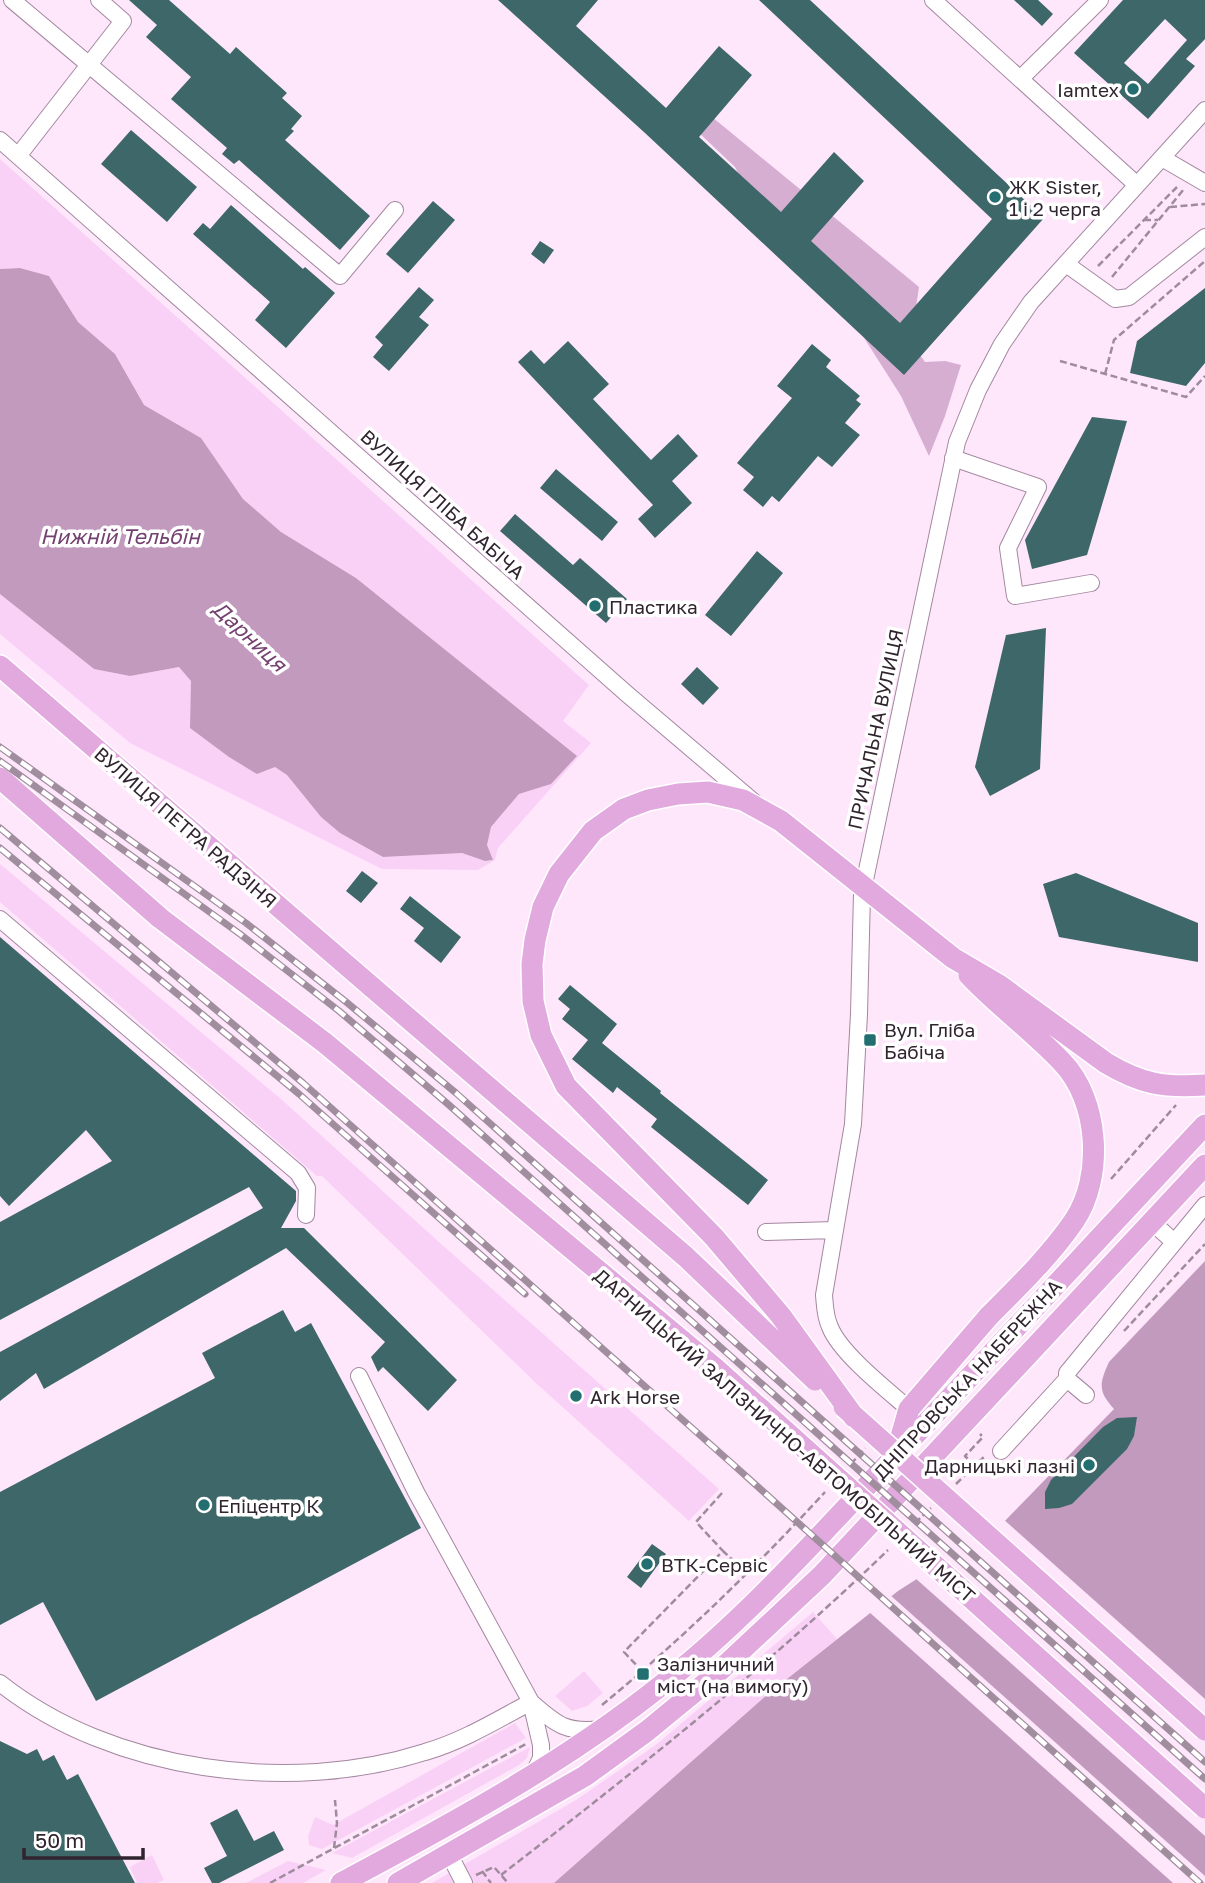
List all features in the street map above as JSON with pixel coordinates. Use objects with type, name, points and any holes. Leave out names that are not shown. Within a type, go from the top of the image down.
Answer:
[{"type":"main road","name":"ВУЛИЦЯ ПЕТРА РАДЗІНЯ","points":[[0,666],[686,1257],[854,1417]]},
{"type":"main road","name":"ДАРНИЦЬКИЙ ЗАЛІЗНИЧНО-АВТОМОБІЛЬНИЙ МІСТ","points":[[0,778],[160,918],[325,1043],[715,1368],[1205,1808]]},
{"type":"main road","points":[[1205,1085],[1166,1086],[1147,1083],[1125,1074],[999,985],[953,958],[781,821],[743,800],[708,792],[678,794],[648,800],[624,809],[593,831],[559,874],[543,907],[532,964],[533,1001],[541,1035],[566,1086],[714,1237],[781,1316],[854,1417],[1205,1730]]},
{"type":"main road","points":[[900,1452],[900,1440],[909,1409],[1076,1219],[1089,1184],[1094,1151],[1091,1119],[1082,1092],[1064,1063],[994,1002],[953,958]]},
{"type":"main road","name":"ДНІПРОВСЬКА НАБЕРЕЖНА","points":[[341,1883],[532,1777],[603,1729],[711,1644],[775,1582],[900,1452],[1205,1125]]},
{"type":"main road","name":"ДНІПРОВСЬКА НАБЕРЕЖНА","points":[[398,1883],[585,1776],[657,1723],[761,1634],[822,1575],[1205,1165]]},
{"type":"street","points":[[12,0],[340,276],[395,210]]},
{"type":"street","points":[[18,156],[123,21],[99,0]]},
{"type":"street","points":[[933,0],[1137,186]]},
{"type":"street","points":[[1020,79],[1100,0]]},
{"type":"street","name":"ПРИЧАЛЬНА ВУЛИЦЯ","points":[[909,1409],[867,1372],[830,1329],[824,1295],[853,1124],[862,894],[953,458],[978,390],[1002,344],[1031,302],[1205,110]]},
{"type":"street","name":"ВУЛИЦЯ ГЛІБА БАБІЧА","points":[[0,140],[627,694],[862,894]]},
{"type":"street","points":[[1162,158],[1188,180],[1205,183]]},
{"type":"street","points":[[1066,264],[1115,299],[1129,297],[1205,237]]},
{"type":"street","points":[[953,458],[1038,486],[1008,548],[1015,596],[1091,583]]},
{"type":"street","points":[[0,919],[298,1173],[307,1188],[306,1215]]},
{"type":"street","points":[[1001,1451],[1067,1379],[1067,1373],[1205,1205]]},
{"type":"street","points":[[1152,1222],[1174,1242]]},
{"type":"street","points":[[766,1232],[834,1230]]},
{"type":"street","points":[[359,1376],[416,1492],[531,1702],[541,1745],[541,1758],[532,1777]]},
{"type":"street","points":[[1067,1379],[1086,1395]]},
{"type":"street","points":[[0,1684],[39,1712],[92,1736],[151,1755],[245,1772],[296,1773],[347,1769],[407,1757],[455,1741],[531,1702]]},
{"type":"street","points":[[531,1702],[554,1722],[573,1731],[603,1729]]},
{"type":"street","points":[[449,1854],[464,1883]]},
{"type":"path","points":[[1112,277],[1188,180]]},
{"type":"path","points":[[1097,266],[1188,180]]},
{"type":"path","points":[[1169,207],[1205,204]]},
{"type":"path","points":[[1144,220],[1158,220]]},
{"type":"path","points":[[1105,374],[1114,340],[1205,261]]},
{"type":"path","points":[[1059,361],[1186,397],[1205,376]]},
{"type":"path","points":[[1109,1181],[1180,1101]]},
{"type":"path","points":[[1124,1331],[1205,1244]]},
{"type":"path","points":[[975,1466],[965,1456],[983,1437],[979,1434]]},
{"type":"path","points":[[845,1471],[873,1440]]},
{"type":"path","points":[[601,1706],[643,1672],[748,1574],[826,1491]]},
{"type":"path","points":[[722,1493],[696,1522],[748,1574]]},
{"type":"path","points":[[643,1672],[624,1652],[723,1551]]},
{"type":"path","points":[[270,1883],[533,1741]]},
{"type":"path","points":[[334,1848],[337,1823],[335,1800]]},
{"type":"path","points":[[491,1883],[482,1871],[494,1867],[508,1883]]},
{"type":"shaded area","points":[[689,98],[919,287],[908,338],[925,362],[945,361],[961,365],[929,456],[901,396],[861,333],[748,193],[735,167],[696,130]]},
{"type":"shaded area","points":[[0,159],[589,685],[563,721],[591,743],[498,848],[495,860],[478,870],[382,869],[130,743],[0,634],[0,561],[9,601],[94,669],[130,676],[179,667],[276,767],[287,775],[321,817],[340,833],[383,857],[462,853],[485,861],[492,860],[487,845],[491,827],[519,794],[551,784],[356,578],[281,532],[243,499],[201,438],[144,405],[115,354],[78,322],[49,276],[20,268],[0,269]]},
{"type":"shaded area","points":[[0,864],[281,1099],[719,1489],[689,1521],[537,1384],[322,1176],[317,1176],[0,902]]},
{"type":"shaded area","points":[[813,1612],[837,1639],[768,1694],[554,1883],[432,1883],[576,1800],[657,1744]]},
{"type":"shaded area","points":[[584,1671],[603,1693],[587,1706],[572,1711],[555,1696]]},
{"type":"shaded area","points":[[515,1723],[526,1738],[322,1849],[309,1845],[308,1836],[315,1817],[333,1825]]},
{"type":"shaded area","points":[[530,1747],[527,1758],[519,1765],[352,1858],[332,1853]]},
{"type":"shaded area","points":[[152,1855],[164,1880],[157,1883],[137,1883],[130,1867]]},
{"type":"shaded area","points":[[288,1861],[326,1870],[303,1883],[246,1883]]},
{"type":"water","name":"Нижній Тельбін","points":[[20,268],[49,276],[78,322],[115,354],[144,405],[201,438],[243,499],[281,532],[356,578],[577,756],[551,784],[519,794],[491,827],[487,845],[493,860],[485,861],[462,853],[383,857],[340,833],[321,817],[287,775],[275,767],[257,774],[190,728],[191,681],[179,667],[130,676],[94,669],[0,594],[0,269]]},
{"type":"water","points":[[1205,1261],[1205,1883],[554,1883],[768,1694],[898,1591],[1000,1526],[1114,1409],[1105,1397],[1102,1387],[1109,1362]]},
{"type":"pier","points":[[1002,1518],[1205,1699],[1205,1836],[914,1577]]},
{"type":"pier","points":[[889,1594],[1205,1876],[1205,1883],[1173,1883],[868,1611]]},
{"type":"building","points":[[129,0],[169,0],[230,54],[236,47],[287,93],[282,98],[302,116],[291,129],[294,131],[285,140],[370,216],[340,250],[239,160],[234,164],[222,154],[227,148],[171,99],[191,77],[146,37],[157,25]]},
{"type":"building","points":[[498,0],[598,0],[576,26],[666,108],[719,46],[752,75],[699,137],[781,212],[834,152],[864,181],[811,241],[900,323],[992,219],[759,0],[810,0],[1044,218],[904,375]]},
{"type":"building","points":[[1014,0],[1038,0],[1053,14],[1042,26]]},
{"type":"building","points":[[1123,0],[1205,0],[1205,39],[1186,59],[1195,66],[1148,119],[1074,53]],"holes":[[[1165,19],[1187,40],[1148,84],[1124,63]]]},
{"type":"building","points":[[131,130],[197,187],[167,222],[101,164]]},
{"type":"building","points":[[433,201],[455,220],[408,273],[386,254]]},
{"type":"building","points":[[231,205],[303,269],[305,267],[335,293],[286,348],[255,320],[270,302],[193,234],[203,223],[210,229]]},
{"type":"building","points":[[540,241],[554,250],[544,264],[531,254]]},
{"type":"building","points":[[419,287],[434,300],[419,317],[429,325],[389,371],[373,357],[383,345],[375,337]]},
{"type":"building","points":[[1205,288],[1205,363],[1186,386],[1130,373],[1137,341]]},
{"type":"building","points":[[568,341],[609,384],[593,399],[651,460],[678,434],[698,456],[672,481],[692,503],[655,538],[638,519],[653,505],[518,362],[531,350],[544,364]]},
{"type":"building","points":[[812,344],[831,360],[826,367],[860,396],[856,400],[861,404],[845,423],[860,435],[832,467],[818,456],[779,502],[772,496],[763,507],[743,490],[754,477],[737,463],[792,398],[777,386]]},
{"type":"building","points":[[1092,417],[1127,421],[1087,555],[1032,569],[1025,540]]},
{"type":"building","points":[[556,469],[618,522],[602,541],[540,488]]},
{"type":"building","points":[[515,514],[573,565],[580,558],[627,599],[606,623],[500,531]]},
{"type":"building","points":[[757,551],[783,573],[731,636],[705,615]]},
{"type":"building","points":[[1046,628],[1040,769],[990,796],[975,767],[1006,635]]},
{"type":"building","points":[[697,667],[719,688],[703,705],[681,684]]},
{"type":"building","points":[[362,871],[378,883],[361,903],[346,891]]},
{"type":"building","points":[[1076,873],[1198,923],[1198,962],[1059,937],[1043,884]]},
{"type":"building","points":[[410,896],[461,937],[441,963],[414,941],[424,928],[400,909]]},
{"type":"building","points":[[0,937],[296,1191],[296,1201],[281,1228],[304,1228],[457,1380],[428,1411],[383,1367],[378,1372],[371,1357],[385,1342],[286,1248],[44,1389],[36,1373],[0,1401],[0,1352],[263,1208],[249,1187],[0,1320],[0,1222],[112,1161],[86,1130],[9,1206],[0,1196]]},
{"type":"building","points":[[570,985],[617,1024],[602,1043],[768,1180],[748,1205],[651,1127],[657,1119],[617,1087],[613,1093],[572,1059],[588,1040],[562,1019],[570,1009],[558,999]]},
{"type":"building","name":"Епіцентр К","points":[[283,1310],[295,1332],[311,1323],[421,1528],[96,1701],[43,1602],[0,1625],[0,1492],[215,1378],[202,1353]]},
{"type":"building","name":"Дарницькі лазні","points":[[1137,1417],[1134,1436],[1127,1449],[1072,1504],[1045,1509],[1045,1492],[1051,1480],[1103,1427],[1117,1418]]},
{"type":"building","points":[[652,1544],[666,1554],[641,1588],[627,1577]]},
{"type":"building","points":[[0,1741],[27,1754],[37,1749],[43,1761],[54,1755],[67,1780],[78,1774],[135,1883],[0,1883]]},
{"type":"building","points":[[237,1809],[254,1841],[274,1831],[284,1850],[219,1883],[212,1883],[204,1868],[227,1856],[210,1823]]},
{"type":"railway","points":[[0,747],[246,923],[456,1093],[1205,1762]]},
{"type":"railway","points":[[0,761],[240,934],[339,1011],[449,1105],[1205,1779]]},
{"type":"railway","points":[[0,828],[303,1083],[1200,1883]]},
{"type":"railway","points":[[0,848],[299,1094],[525,1294]]},
{"type":"place","name":"Iamtex","points":[[1133,89]]},
{"type":"place","name":"ЖК Sister, 1 і 2 черга","points":[[995,197]]},
{"type":"place","name":"Пластика","points":[[595,606]]},
{"type":"place","name":"Вул. Гліба Бабіча","points":[[870,1040]]},
{"type":"place","name":"Ark Horse","points":[[576,1396]]},
{"type":"place","name":"Дарницькі лазні","points":[[1089,1465]]},
{"type":"place","name":"Епіцентр К","points":[[204,1505]]},
{"type":"place","name":"ВТК-Сервіс","points":[[647,1564]]},
{"type":"place","name":"Залізничний міст (на вимогу)","points":[[643,1674]]},
{"type":"water label","name":"Дарниця","points":[[250,636]]}]
